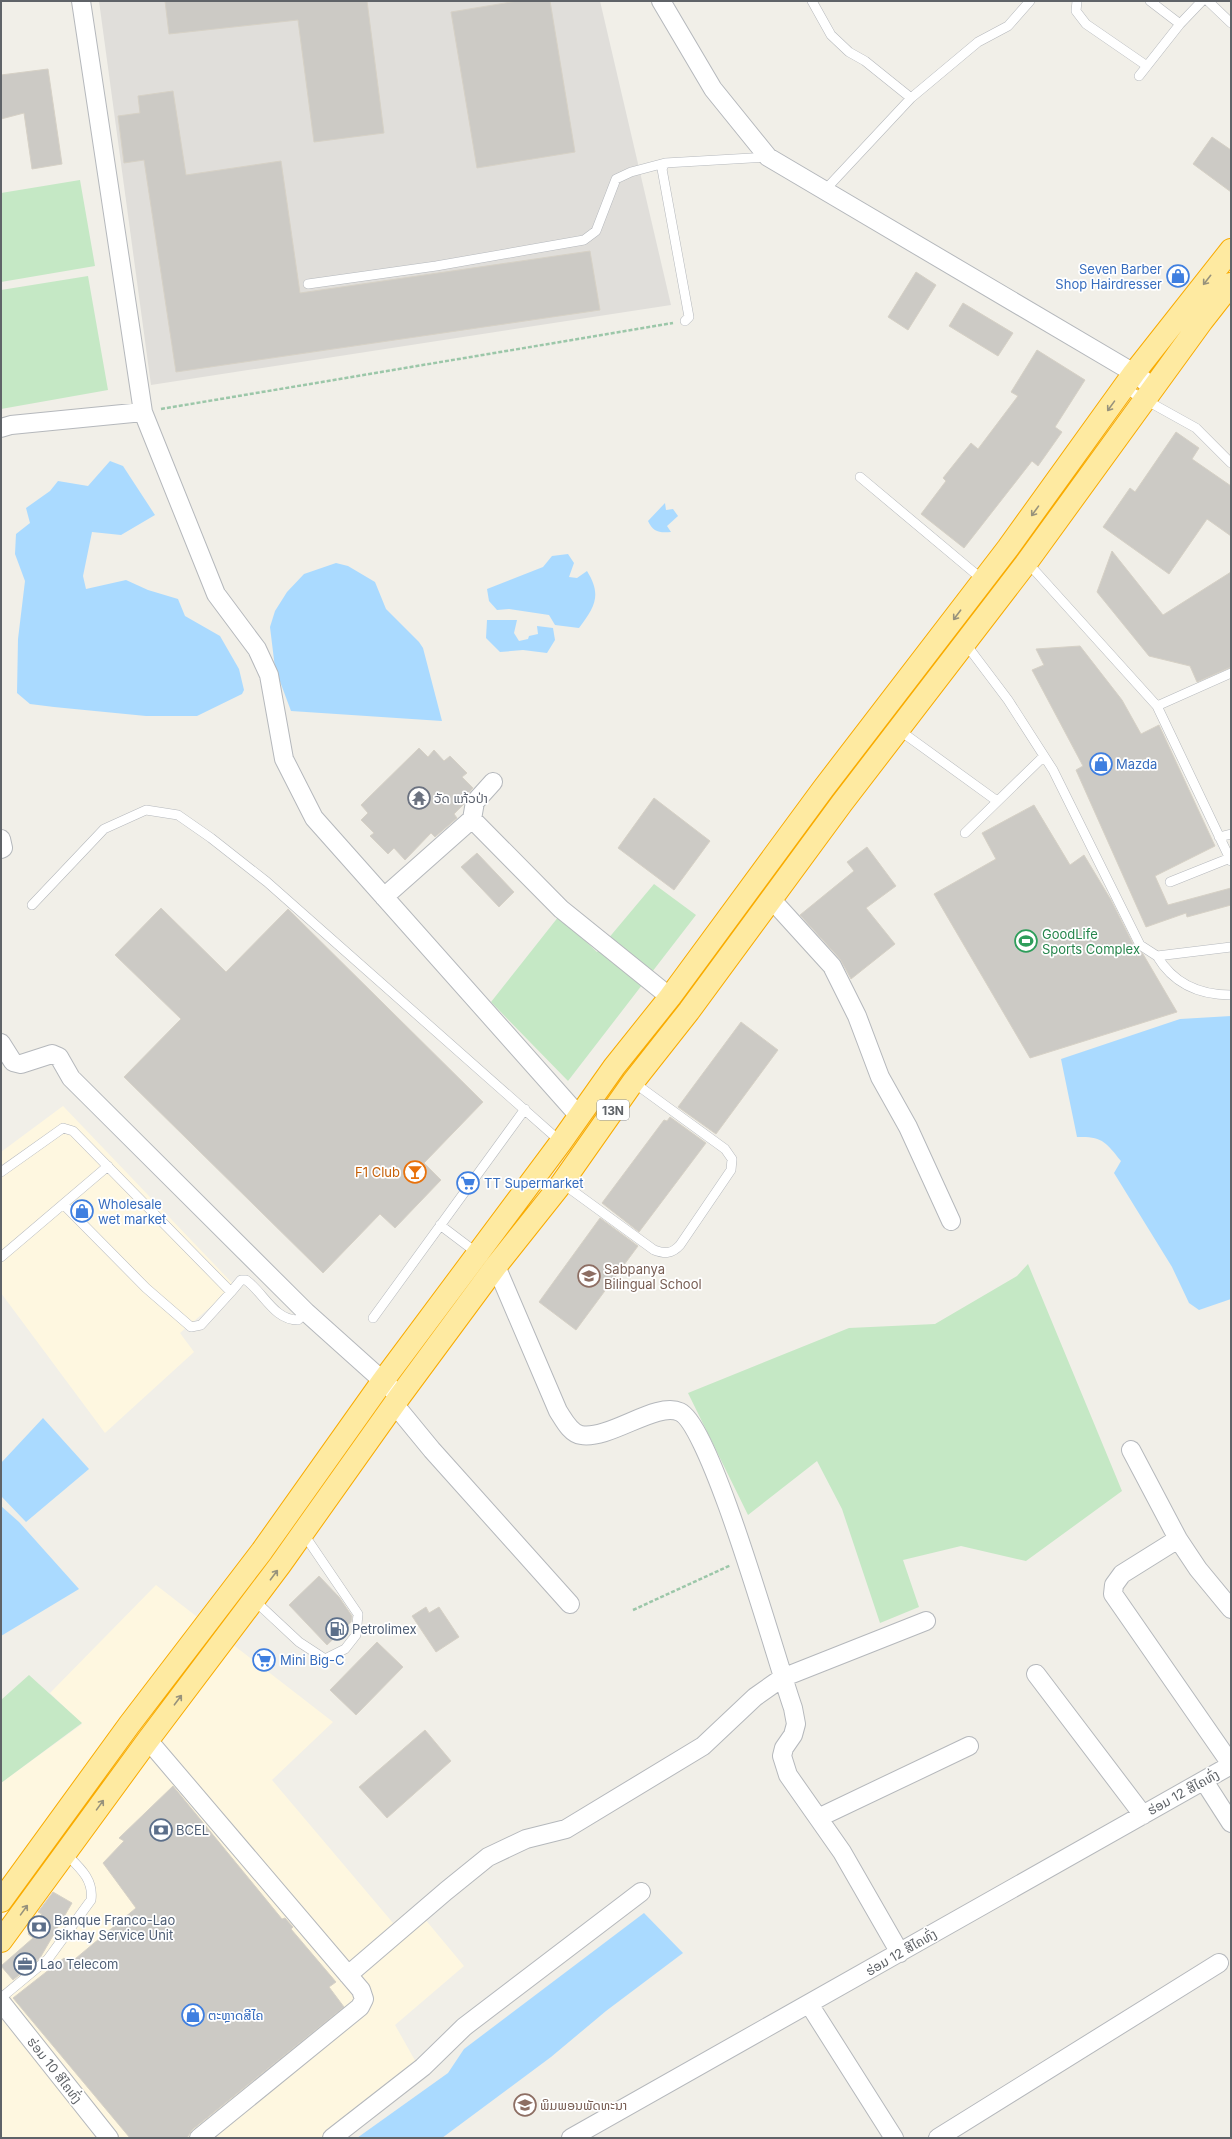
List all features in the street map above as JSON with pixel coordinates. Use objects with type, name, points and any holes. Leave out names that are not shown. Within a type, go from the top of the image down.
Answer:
[{"type":"highway","name":"13N","points":[[1,1901],[129,1725],[262,1551],[382,1382],[561,1142],[614,1067],[670,997],[823,789],[983,580],[1129,380],[1231,250]]},
{"type":"highway","name":"13N","points":[[1,1941],[148,1740],[254,1600],[496,1266],[562,1183],[633,1082],[1027,562],[1149,393],[1231,284]]},
{"type":"street","points":[[81,1],[143,412],[216,594],[257,649],[269,676],[284,759],[314,818],[579,1116]]},
{"type":"street","points":[[661,1],[713,89],[768,157],[825,190],[1149,393]]},
{"type":"street","points":[[1,428],[11,425],[143,412]]},
{"type":"street","points":[[384,897],[472,819],[475,802],[493,782]]},
{"type":"street","points":[[472,819],[561,908],[670,997]]},
{"type":"street","points":[[1,839],[3,848],[1,849]]},
{"type":"street","points":[[772,900],[832,966],[857,1016],[880,1077],[908,1127],[951,1221]]},
{"type":"street","points":[[1,1043],[13,1062],[21,1064],[52,1054],[59,1057],[71,1078],[306,1312],[382,1382],[398,1401],[432,1450],[570,1604]]},
{"type":"street","points":[[496,1266],[558,1411],[568,1427],[580,1435],[599,1434],[665,1410],[680,1412],[689,1421],[719,1481],[793,1708],[796,1724],[794,1735],[784,1748],[782,1756],[788,1775],[842,1852],[900,1953]]},
{"type":"street","points":[[1131,1450],[1178,1539],[1198,1568],[1231,1609]]},
{"type":"street","points":[[1178,1539],[1122,1574],[1114,1585],[1113,1594],[1231,1765]]},
{"type":"street","points":[[348,1976],[446,1891],[488,1857],[526,1839],[566,1828],[703,1746],[755,1697],[782,1678],[926,1621]]},
{"type":"street","points":[[1036,1674],[1143,1815]]},
{"type":"street","points":[[148,1740],[361,1990],[364,1999],[360,2007],[199,2138]]},
{"type":"street","points":[[818,1818],[969,1746]]},
{"type":"street","name":"ຮ່ອມ 12 ສີໄຄທົ່ງ","points":[[571,2138],[1231,1765]]},
{"type":"street","points":[[1204,1781],[1231,1823]]},
{"type":"street","points":[[332,2138],[423,2067],[464,2027],[641,1892]]},
{"type":"street","points":[[938,2138],[1219,1963]]},
{"type":"street","name":"ຮ່ອມ 10 ສີໄຄທົ່ງ","points":[[1,2002],[109,2138]]},
{"type":"street","points":[[809,2004],[894,2138]]},
{"type":"lane","points":[[812,1],[830,35],[849,52],[865,61],[911,98]]},
{"type":"lane","points":[[825,190],[911,98],[978,42],[1008,26],[1030,1]]},
{"type":"lane","points":[[1077,1],[1076,11],[1086,24],[1147,66]]},
{"type":"lane","points":[[1150,1],[1180,24]]},
{"type":"lane","points":[[1139,76],[1180,24],[1202,1]]},
{"type":"lane","points":[[1208,1],[1231,23]]},
{"type":"lane","points":[[308,284],[436,266],[584,240],[596,231],[616,179],[631,172],[665,163],[768,157]]},
{"type":"lane","points":[[665,163],[662,169],[689,317],[685,321]]},
{"type":"lane","points":[[1149,393],[1196,428],[1231,463]]},
{"type":"lane","points":[[860,477],[983,580]]},
{"type":"lane","points":[[1027,562],[1157,706],[1220,837],[1230,860],[1170,882]]},
{"type":"lane","points":[[966,643],[1008,700],[1053,770],[1140,945],[1157,956],[1164,969],[1172,976],[1193,989],[1231,996]]},
{"type":"lane","points":[[1157,706],[1231,673]]},
{"type":"lane","points":[[899,730],[997,801]]},
{"type":"lane","points":[[965,833],[1044,756]]},
{"type":"lane","points":[[32,905],[104,829],[146,810],[178,814],[267,882],[561,1142]]},
{"type":"lane","points":[[1220,837],[1231,834]]},
{"type":"lane","points":[[1157,956],[1231,947]]},
{"type":"lane","points":[[562,1183],[654,1250],[666,1253],[676,1250],[680,1245],[731,1170],[732,1159],[725,1149],[633,1082]]},
{"type":"lane","points":[[373,1318],[525,1109]]},
{"type":"lane","points":[[1,1172],[63,1128],[73,1130],[231,1292]]},
{"type":"lane","points":[[1,1257],[64,1205],[108,1166]]},
{"type":"lane","points":[[64,1205],[146,1288],[191,1327],[201,1325],[241,1280],[246,1280],[281,1316],[290,1320],[298,1320],[306,1312]]},
{"type":"lane","points":[[440,1225],[477,1253]]},
{"type":"lane","points":[[254,1600],[299,1642],[325,1658],[345,1649],[356,1636],[358,1614],[303,1533]]},
{"type":"lane","points":[[1,1998],[48,1959],[91,1900],[92,1890],[85,1872],[65,1853]]},
{"type":"path","points":[[143,412],[685,321]]},
{"type":"path","points":[[633,1610],[745,1559]]},
{"type":"shaded area","points":[[99,1],[600,1],[671,305],[151,385]]},
{"type":"shaded area","name":"Wholesale wet market","points":[[63,1106],[235,1286],[180,1333],[194,1352],[105,1433],[1,1293],[1,1152]]},
{"type":"shaded area","points":[[156,1585],[333,1722],[272,1780],[393,1923],[414,1906],[464,1966],[395,2025],[417,2064],[325,2138],[1,2138],[1,1783],[82,1724],[50,1693]]},
{"type":"green space","points":[[80,180],[95,266],[1,282],[1,193]]},
{"type":"green space","points":[[88,276],[108,390],[1,409],[1,290]]},
{"type":"green space","points":[[654,884],[696,915],[568,1081],[491,1002],[559,916],[597,952]]},
{"type":"green space","points":[[1028,1264],[1122,1491],[1026,1561],[961,1546],[903,1560],[919,1607],[880,1623],[842,1509],[817,1461],[748,1515],[688,1393],[849,1328],[935,1324],[1017,1276]]},
{"type":"green space","points":[[29,1675],[82,1723],[1,1783],[1,1700]]},
{"type":"water","points":[[110,461],[123,466],[155,515],[121,535],[92,532],[83,576],[86,589],[126,580],[148,590],[178,599],[185,616],[220,636],[239,669],[244,690],[242,694],[197,716],[146,716],[30,704],[17,693],[18,639],[25,581],[15,554],[16,534],[30,523],[26,508],[50,491],[58,481],[88,486]]},
{"type":"water","points":[[665,503],[666,510],[673,509],[678,516],[667,526],[671,532],[654,530],[648,521]]},
{"type":"water","points":[[568,554],[574,563],[569,577],[577,578],[587,571],[592,579],[594,587],[595,601],[593,607],[579,628],[555,625],[549,615],[509,609],[497,610],[489,601],[487,589],[543,567],[552,556]]},
{"type":"water","points":[[336,563],[348,566],[375,582],[386,609],[419,642],[423,648],[442,721],[291,711],[275,668],[270,627],[275,611],[287,592],[304,574]]},
{"type":"water","points":[[487,620],[517,620],[514,633],[519,641],[528,639],[529,636],[538,634],[537,626],[553,628],[555,640],[547,653],[523,650],[500,652],[486,638]]},
{"type":"water","points":[[1231,1016],[1231,1299],[1199,1310],[1189,1303],[1172,1267],[1114,1173],[1121,1161],[1107,1145],[1098,1139],[1077,1137],[1061,1059],[1180,1019]]},
{"type":"water","points":[[43,1418],[89,1469],[26,1522],[1,1496],[1,1463]]},
{"type":"water","points":[[1,1506],[19,1522],[79,1589],[1,1636]]},
{"type":"water","points":[[644,1913],[683,1953],[606,2011],[551,2057],[442,2138],[357,2138],[448,2073],[464,2049]]},
{"type":"building","points":[[165,1],[367,1],[384,133],[314,142],[298,20],[169,34]]},
{"type":"building","points":[[517,1],[550,1],[575,152],[477,168],[451,12]]},
{"type":"building","points":[[48,69],[62,164],[32,169],[24,113],[1,119],[1,75]]},
{"type":"building","points":[[173,91],[186,175],[281,161],[300,293],[590,251],[600,310],[176,372],[144,160],[124,163],[118,116],[140,113],[138,96]]},
{"type":"building","points":[[1212,137],[1231,150],[1231,192],[1193,164]]},
{"type":"building","points":[[916,272],[936,285],[908,330],[888,317]]},
{"type":"building","points":[[963,303],[1013,333],[998,356],[949,326]]},
{"type":"building","points":[[1037,350],[1085,380],[1055,427],[1062,432],[1038,466],[1032,461],[964,548],[921,514],[946,481],[943,478],[971,443],[978,449],[1018,396],[1011,392]]},
{"type":"building","points":[[1176,432],[1199,448],[1192,459],[1231,486],[1231,536],[1207,519],[1169,574],[1103,527],[1130,488],[1135,492]]},
{"type":"building","points":[[1112,551],[1163,615],[1231,572],[1231,667],[1197,682],[1190,666],[1149,656],[1097,592]]},
{"type":"building","points":[[1080,646],[1122,700],[1141,734],[1159,725],[1215,846],[1155,876],[1168,905],[1231,888],[1231,905],[1187,917],[1186,913],[1146,927],[1076,770],[1083,766],[1032,670],[1044,665],[1036,649]]},
{"type":"building","name":"ວັດ ແກ້ວປ່າ","points":[[419,748],[428,757],[434,750],[444,761],[450,756],[467,773],[462,777],[473,788],[467,795],[464,804],[454,814],[457,818],[435,837],[431,833],[405,860],[394,848],[388,854],[370,836],[374,833],[361,820],[368,813],[361,805]]},
{"type":"building","points":[[654,798],[710,841],[674,890],[618,848]]},
{"type":"building","points":[[1034,805],[1070,865],[1084,855],[1111,900],[1135,948],[1143,954],[1177,1012],[1030,1058],[934,894],[996,859],[982,833]]},
{"type":"building","points":[[867,847],[896,886],[866,908],[895,944],[851,979],[840,959],[800,915],[854,871],[847,862]]},
{"type":"building","points":[[477,853],[514,892],[499,907],[461,867]]},
{"type":"building","points":[[161,908],[226,972],[288,909],[483,1102],[424,1163],[441,1180],[395,1228],[380,1214],[323,1273],[124,1077],[181,1019],[115,955]]},
{"type":"building","points":[[741,1022],[778,1050],[716,1134],[678,1107]]},
{"type":"building","points":[[670,1117],[706,1143],[639,1232],[602,1203],[664,1120],[667,1121]]},
{"type":"building","points":[[600,1218],[638,1246],[576,1330],[539,1302]]},
{"type":"building","points":[[319,1576],[339,1597],[352,1616],[351,1622],[327,1645],[289,1605]]},
{"type":"building","points":[[426,1607],[429,1613],[439,1607],[459,1637],[436,1652],[412,1616]]},
{"type":"building","points":[[377,1642],[403,1667],[356,1715],[330,1690]]},
{"type":"building","points":[[425,1730],[451,1761],[387,1818],[359,1787]]},
{"type":"building","points":[[173,1786],[282,1919],[285,1918],[293,1927],[291,1929],[336,1982],[329,1987],[344,2007],[192,2130],[187,2138],[130,2138],[13,1998],[64,1958],[69,1964],[136,1908],[103,1863],[124,1841],[119,1838]]},
{"type":"building","points":[[53,1892],[72,1903],[40,1958],[13,1980],[1,1966],[33,1938],[28,1934],[42,1914],[38,1912]]},
{"type":"place","name":"Seven Barber Shop Hairdresser","points":[[1178,276]]},
{"type":"place","name":"Mazda","points":[[1101,764]]},
{"type":"place","name":"ວັດ ແກ້ວປ່າ","points":[[419,798]]},
{"type":"place","name":"GoodLife Sports Complex","points":[[1026,941]]},
{"type":"place","name":"F1 Club","points":[[415,1172]]},
{"type":"place","name":"TT Supermarket","points":[[468,1183]]},
{"type":"place","name":"Wholesale wet market","points":[[82,1211]]},
{"type":"place","name":"Sabpanya Bilingual School","points":[[589,1276]]},
{"type":"place","name":"Petrolimex","points":[[337,1629]]},
{"type":"place","name":"Mini Big-C","points":[[264,1660]]},
{"type":"place","name":"BCEL","points":[[161,1830]]},
{"type":"place","name":"Banque Franco-Lao Sikhay Service Unit","points":[[39,1927]]},
{"type":"place","name":"Lao Telecom","points":[[25,1964]]},
{"type":"place","name":"ຕະຫຼາດສີໄຄ","points":[[193,2015]]},
{"type":"place","name":"ພິມພອນພັດທະນາ","points":[[525,2105]]}]
